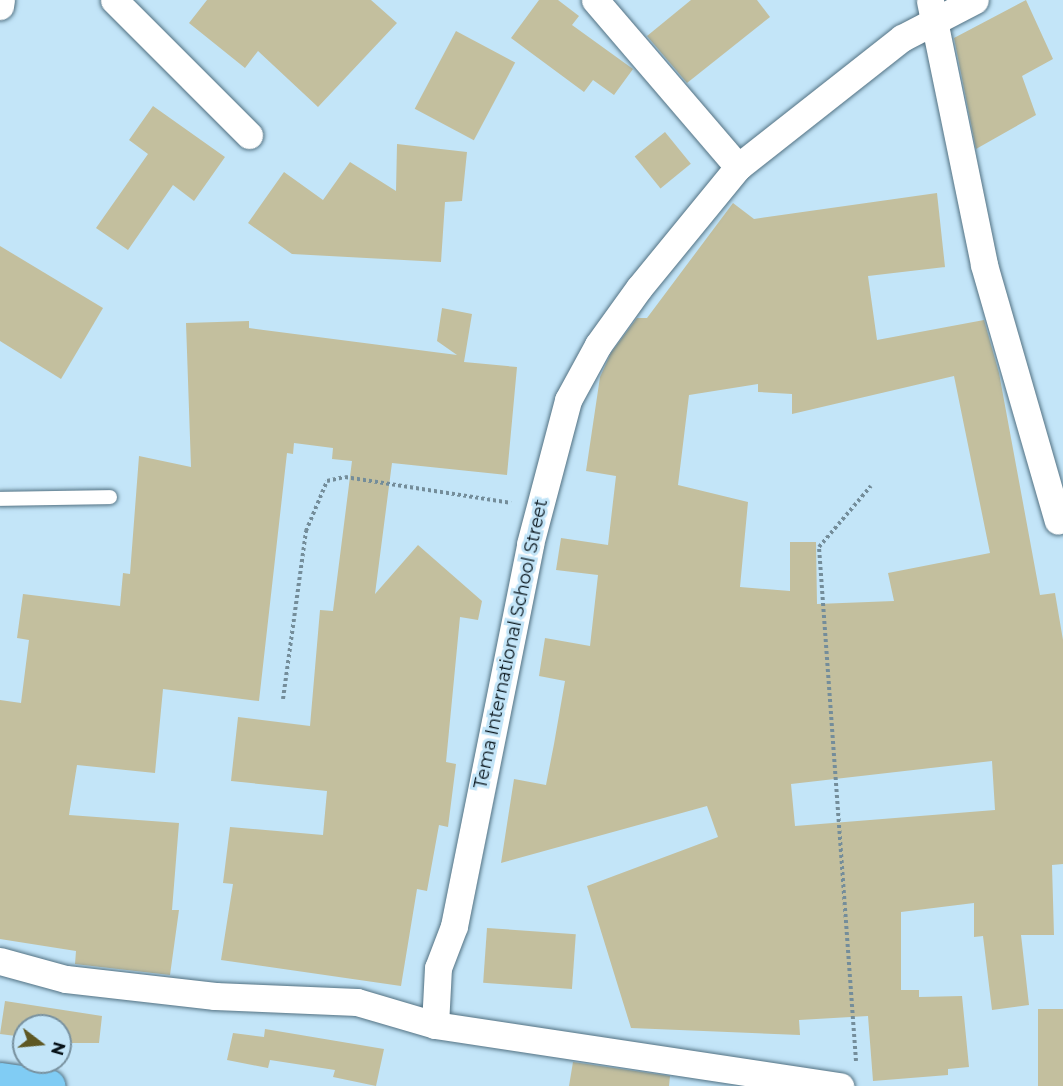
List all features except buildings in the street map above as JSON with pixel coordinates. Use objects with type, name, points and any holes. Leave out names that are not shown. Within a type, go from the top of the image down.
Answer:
[{"type":"highway","points":[[0,1079],[49,1086]]},
{"type":"street","points":[[0,6],[1,0]]},
{"type":"street","points":[[114,0],[249,135]]},
{"type":"street","points":[[595,0],[738,167]]},
{"type":"street","name":"Tema International School Street","points":[[435,1025],[438,968],[454,926],[539,507],[568,400],[598,345],[738,167],[932,9],[975,0]]},
{"type":"street","points":[[932,9],[984,265],[1058,520]]},
{"type":"street","points":[[0,961],[66,979],[215,996],[357,1002],[435,1025],[848,1080]]},
{"type":"lane","points":[[0,499],[110,497]]},
{"type":"path","points":[[284,699],[306,531],[327,481],[345,477],[539,507]]},
{"type":"path","points":[[848,1080],[819,546],[870,486]]}]
